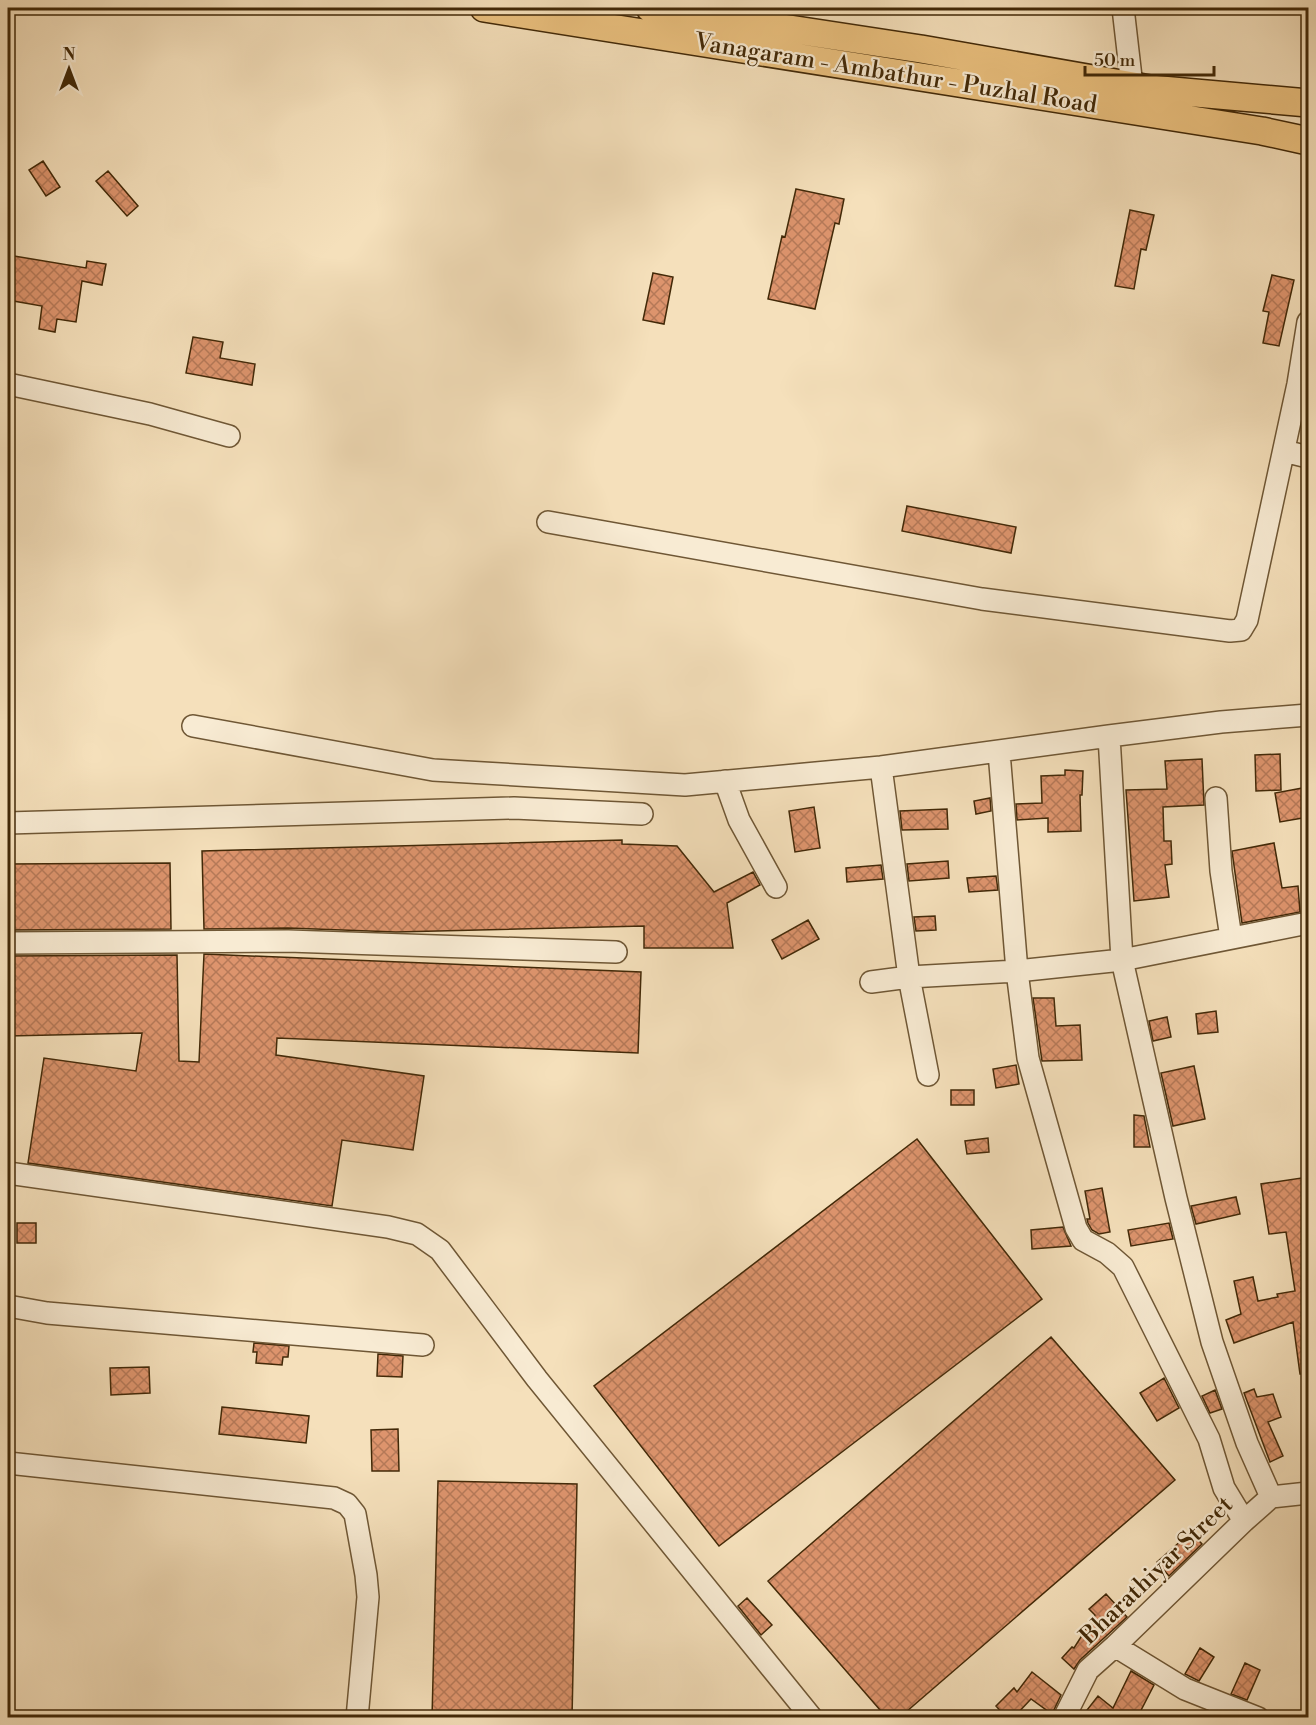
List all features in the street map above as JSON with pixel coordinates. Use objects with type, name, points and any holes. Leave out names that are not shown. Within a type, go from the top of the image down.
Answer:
[{"type":"main road","name":"Vanagaram - Ambathur - Puzhal Road","points":[[484,8],[1240,128],[1308,141]]},
{"type":"main road","points":[[650,8],[909,48],[1132,86],[1308,103]]},
{"type":"street","points":[[1123,8],[1132,86]]},
{"type":"street","points":[[548,522],[982,599],[1230,631],[1241,630],[1247,620],[1284,451],[1308,322]]},
{"type":"street","points":[[8,384],[150,414],[229,436]]},
{"type":"street","points":[[1284,451],[1308,457]]},
{"type":"street","points":[[193,726],[433,770],[685,785],[881,767],[1221,722],[1308,715]]},
{"type":"street","points":[[1109,736],[1122,960],[1176,1198],[1212,1342],[1248,1443],[1271,1497]]},
{"type":"street","points":[[999,752],[1017,971],[1028,1058],[1076,1228],[1083,1240],[1107,1253],[1123,1267],[1209,1439],[1224,1488],[1244,1521]]},
{"type":"street","points":[[881,767],[909,977],[928,1075]]},
{"type":"street","points":[[725,781],[739,820],[776,886]]},
{"type":"street","points":[[1216,798],[1221,871],[1231,938]]},
{"type":"street","points":[[8,823],[514,808],[642,814]]},
{"type":"street","points":[[871,982],[1122,960],[1308,923]]},
{"type":"street","points":[[8,943],[288,941],[616,952]]},
{"type":"street","points":[[8,1173],[388,1227],[417,1234],[440,1250],[537,1379],[812,1718]]},
{"type":"street","points":[[8,1306],[47,1313],[423,1345]]},
{"type":"street","points":[[8,1463],[334,1498],[347,1504],[355,1514],[368,1597],[357,1718]]},
{"type":"street","name":"Bharathiyar Street","points":[[1064,1718],[1088,1670],[1244,1521],[1271,1497],[1308,1493]]},
{"type":"street","points":[[1115,1646],[1185,1689],[1258,1718]]},
{"type":"building","points":[[43,161],[60,187],[46,196],[29,170]]},
{"type":"building","points":[[108,171],[138,206],[127,216],[96,181]]},
{"type":"building","points":[[796,189],[844,199],[839,224],[835,223],[815,309],[768,299],[782,236],[785,237]]},
{"type":"building","points":[[1130,210],[1154,215],[1146,250],[1141,249],[1134,289],[1115,286]]},
{"type":"building","points":[[8,255],[86,268],[87,261],[106,264],[102,285],[82,281],[76,322],[57,319],[55,332],[39,329],[42,306],[8,300]]},
{"type":"building","points":[[653,273],[673,277],[664,324],[643,320]]},
{"type":"building","points":[[1272,275],[1294,280],[1279,346],[1263,343],[1269,312],[1263,311]]},
{"type":"building","points":[[193,337],[223,342],[220,358],[255,364],[252,385],[186,373]]},
{"type":"building","points":[[907,506],[1016,527],[1011,553],[902,531]]},
{"type":"building","points":[[1280,754],[1281,790],[1256,791],[1255,755]]},
{"type":"building","points":[[1202,759],[1204,805],[1163,807],[1164,841],[1171,841],[1172,864],[1165,865],[1169,897],[1134,901],[1126,790],[1167,789],[1165,761]]},
{"type":"building","points":[[1065,770],[1083,771],[1082,795],[1080,795],[1081,831],[1048,832],[1048,818],[1017,820],[1016,804],[1042,803],[1041,776],[1065,775]]},
{"type":"building","points":[[1308,787],[1308,817],[1280,822],[1275,793]]},
{"type":"building","points":[[990,798],[991,811],[976,814],[974,801]]},
{"type":"building","points":[[814,807],[820,848],[795,852],[789,811]]},
{"type":"building","points":[[947,809],[948,829],[902,830],[900,811]]},
{"type":"building","points":[[622,840],[622,844],[677,846],[714,892],[753,872],[760,885],[727,903],[733,948],[644,948],[644,926],[396,932],[288,928],[204,929],[202,851]]},
{"type":"building","points":[[1274,843],[1282,888],[1298,886],[1300,912],[1242,923],[1232,851]]},
{"type":"building","points":[[948,861],[949,878],[909,881],[907,864]]},
{"type":"building","points":[[170,863],[171,929],[8,930],[8,864]]},
{"type":"building","points":[[881,865],[883,879],[847,882],[846,868]]},
{"type":"building","points":[[996,876],[998,890],[969,892],[967,878]]},
{"type":"building","points":[[935,916],[936,930],[916,931],[914,917]]},
{"type":"building","points":[[808,920],[819,939],[782,959],[772,940]]},
{"type":"building","points":[[204,954],[641,972],[638,1053],[277,1038],[276,1055],[424,1076],[413,1150],[342,1140],[332,1206],[28,1163],[44,1058],[136,1071],[142,1033],[8,1036],[8,956],[177,955],[179,1061],[199,1062]]},
{"type":"building","points":[[1033,998],[1054,998],[1056,1026],[1080,1025],[1082,1060],[1042,1061]]},
{"type":"building","points":[[1216,1011],[1218,1032],[1198,1034],[1196,1014]]},
{"type":"building","points":[[1167,1017],[1171,1037],[1153,1041],[1149,1021]]},
{"type":"building","points":[[1016,1065],[1019,1084],[996,1088],[993,1069]]},
{"type":"building","points":[[1194,1066],[1205,1119],[1173,1126],[1161,1073]]},
{"type":"building","points":[[951,1090],[974,1090],[974,1105],[951,1105]]},
{"type":"building","points":[[1134,1115],[1144,1116],[1150,1147],[1134,1147]]},
{"type":"building","points":[[988,1138],[989,1152],[967,1154],[965,1141]]},
{"type":"building","points":[[917,1139],[1042,1299],[719,1546],[594,1386]]},
{"type":"building","points":[[1308,1177],[1308,1374],[1300,1374],[1293,1322],[1234,1343],[1226,1320],[1241,1314],[1234,1281],[1253,1277],[1258,1301],[1278,1297],[1277,1294],[1295,1291],[1286,1232],[1269,1234],[1261,1184]]},
{"type":"building","points":[[1102,1188],[1110,1232],[1099,1234],[1092,1230],[1088,1223],[1087,1219],[1090,1219],[1085,1191]]},
{"type":"building","points":[[1236,1197],[1240,1214],[1196,1224],[1191,1206]]},
{"type":"building","points":[[17,1223],[36,1223],[36,1243],[17,1243]]},
{"type":"building","points":[[1169,1223],[1173,1239],[1131,1246],[1128,1230]]},
{"type":"building","points":[[1063,1227],[1071,1246],[1032,1249],[1031,1230]]},
{"type":"building","points":[[1051,1337],[1175,1480],[899,1718],[887,1718],[768,1581]]},
{"type":"building","points":[[254,1343],[289,1346],[288,1357],[283,1357],[282,1365],[256,1363],[257,1352],[253,1352]]},
{"type":"building","points":[[378,1354],[403,1356],[402,1377],[377,1376]]},
{"type":"building","points":[[149,1367],[150,1393],[111,1395],[110,1368]]},
{"type":"building","points":[[1164,1378],[1179,1408],[1157,1421],[1140,1393]]},
{"type":"building","points":[[1254,1389],[1257,1397],[1273,1394],[1281,1417],[1268,1422],[1283,1456],[1270,1462],[1244,1393]]},
{"type":"building","points":[[1215,1390],[1222,1409],[1210,1413],[1202,1396]]},
{"type":"building","points":[[222,1407],[309,1416],[306,1443],[219,1434]]},
{"type":"building","points":[[398,1429],[399,1471],[372,1471],[371,1430]]},
{"type":"building","points":[[438,1481],[577,1484],[572,1718],[432,1718]]},
{"type":"building","points":[[1191,1532],[1202,1544],[1169,1576],[1157,1562]]},
{"type":"building","points":[[1106,1594],[1127,1617],[1080,1660],[1074,1669],[1062,1658],[1072,1647],[1074,1648],[1095,1615],[1089,1609]]},
{"type":"building","points":[[747,1598],[772,1625],[761,1635],[738,1606]]},
{"type":"building","points":[[1200,1648],[1214,1657],[1199,1681],[1185,1674]]},
{"type":"building","points":[[1245,1663],[1260,1670],[1247,1700],[1231,1694]]},
{"type":"building","points":[[1131,1671],[1154,1685],[1137,1718],[1098,1718],[1087,1710],[1098,1696],[1113,1708]]},
{"type":"building","points":[[1032,1672],[1061,1695],[1052,1714],[1031,1699],[1013,1718],[1007,1718],[996,1706],[1014,1688],[1017,1692]]}]
